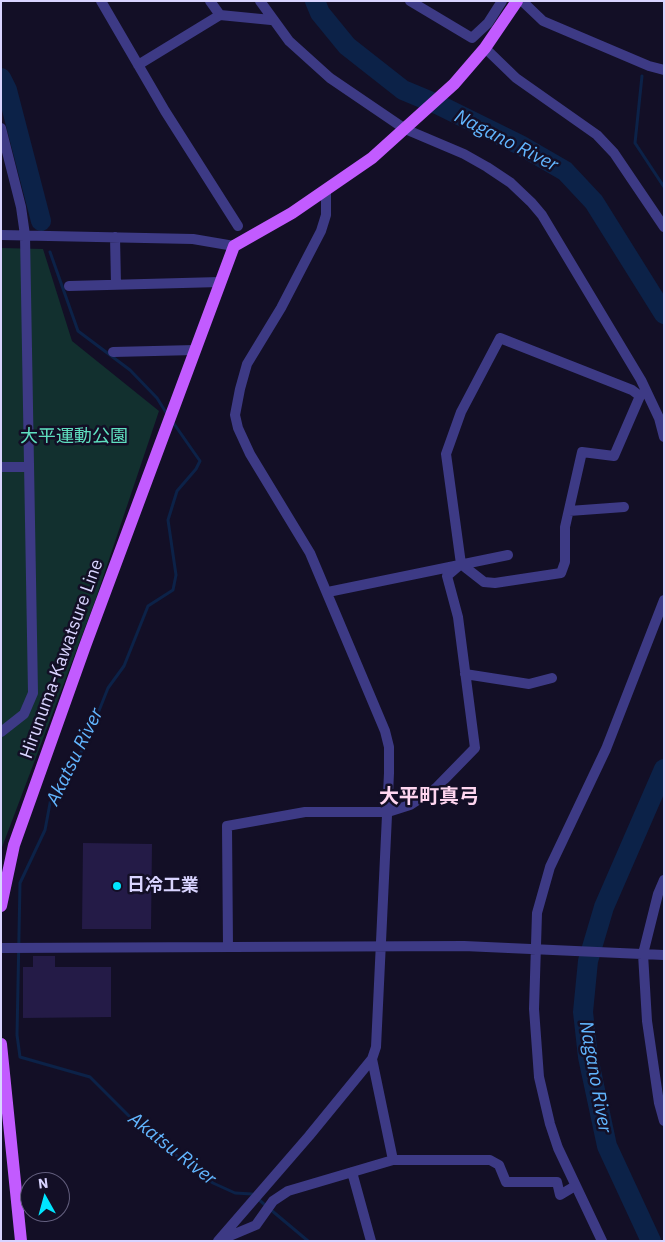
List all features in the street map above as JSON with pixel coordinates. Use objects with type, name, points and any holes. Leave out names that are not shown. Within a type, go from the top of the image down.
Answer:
[{"type":"main road","points":[[195,350],[234,246],[326,192],[372,158],[408,127],[483,52],[518,1]]},
{"type":"main road","name":"Hirunuma-Kawatsure Line","points":[[1,906],[14,845],[195,350]]},
{"type":"main road","points":[[1,1044],[21,1241]]},
{"type":"street","points":[[101,1],[138,65],[238,226]]},
{"type":"street","points":[[210,1],[220,15]]},
{"type":"street","points":[[260,1],[271,20],[289,41],[330,78],[408,127],[486,166],[511,183],[531,202],[542,215],[641,380],[659,418],[664,437]]},
{"type":"street","points":[[410,1],[472,38],[488,23],[502,1]]},
{"type":"street","points":[[522,1],[542,21],[649,66],[664,70]]},
{"type":"street","points":[[138,65],[220,15],[271,20]]},
{"type":"street","points":[[483,52],[516,78],[597,135],[614,153],[664,227]]},
{"type":"street","points":[[1,128],[22,207],[25,235],[33,693],[24,714],[1,732]]},
{"type":"street","points":[[218,1241],[309,1136],[372,1059],[376,1047],[388,812],[389,747],[385,731],[310,553],[250,454],[238,428],[235,415],[247,364],[282,308],[321,231],[326,214],[326,192]]},
{"type":"street","points":[[1,235],[193,239],[234,246]]},
{"type":"street","points":[[115,237],[116,284]]},
{"type":"street","points":[[69,286],[220,282]]},
{"type":"street","points":[[500,338],[632,390],[640,396],[614,456],[582,452],[569,511],[565,527],[565,562],[561,573],[495,583],[484,582],[461,564],[446,454],[471,389],[500,338]]},
{"type":"street","points":[[113,352],[195,350]]},
{"type":"street","points":[[1,467],[28,467]]},
{"type":"street","points":[[569,511],[624,507]]},
{"type":"street","points":[[328,592],[508,555]]},
{"type":"street","points":[[228,947],[227,826],[305,812],[388,812],[410,805],[436,788],[476,748],[458,617],[447,576],[461,564]]},
{"type":"street","points":[[602,1241],[575,1186],[550,1124],[539,1077],[534,1009],[537,912],[550,867],[606,749],[664,600]]},
{"type":"street","points":[[465,674],[528,684],[552,678]]},
{"type":"street","points":[[664,880],[643,954],[647,1021],[659,1104],[664,1121]]},
{"type":"street","points":[[1,948],[535,948],[664,955]]},
{"type":"street","points":[[372,1059],[393,1160]]},
{"type":"street","points":[[218,1241],[256,1225],[273,1201],[288,1191],[393,1160],[490,1160],[499,1165],[506,1182],[558,1182],[560,1196],[575,1186]]},
{"type":"street","points":[[352,1172],[371,1241]]},
{"type":"green space","name":"大平運動公園","points":[[1,248],[43,249],[72,341],[159,411],[95,601],[1,850]]},
{"type":"building","name":"日冷工業","points":[[83,843],[152,844],[151,929],[82,929]]},
{"type":"building","points":[[33,956],[55,956],[55,967],[111,967],[111,1017],[23,1018],[23,967],[33,967]]},
{"type":"waterway","name":"Nagano River","points":[[315,1],[320,13],[347,46],[403,90],[439,105],[520,145],[565,171],[594,202],[664,314]]},
{"type":"waterway","points":[[642,76],[635,143],[664,187]]},
{"type":"waterway","name":"Akatsu River","points":[[1,78],[7,90],[41,221]]},
{"type":"waterway","name":"Akatsu River","points":[[50,252],[78,331],[130,370],[157,398],[167,414]]},
{"type":"waterway","name":"Akatsu River","points":[[172,421],[200,461],[196,469],[177,491],[168,520],[176,575],[173,590],[148,606],[124,666],[108,688],[85,746],[51,798],[45,830],[20,883],[17,1035],[20,1057],[90,1077],[145,1132],[213,1183],[235,1193],[252,1194],[308,1241]]},
{"type":"waterway","name":"Nagano River","points":[[651,1241],[607,1146],[588,1057],[583,1012],[588,961],[604,907],[664,769]]},
{"type":"place","name":"日冷工業","points":[[117,886]]},
{"type":"district","name":"大平町真弓","points":[[429,797]]}]
